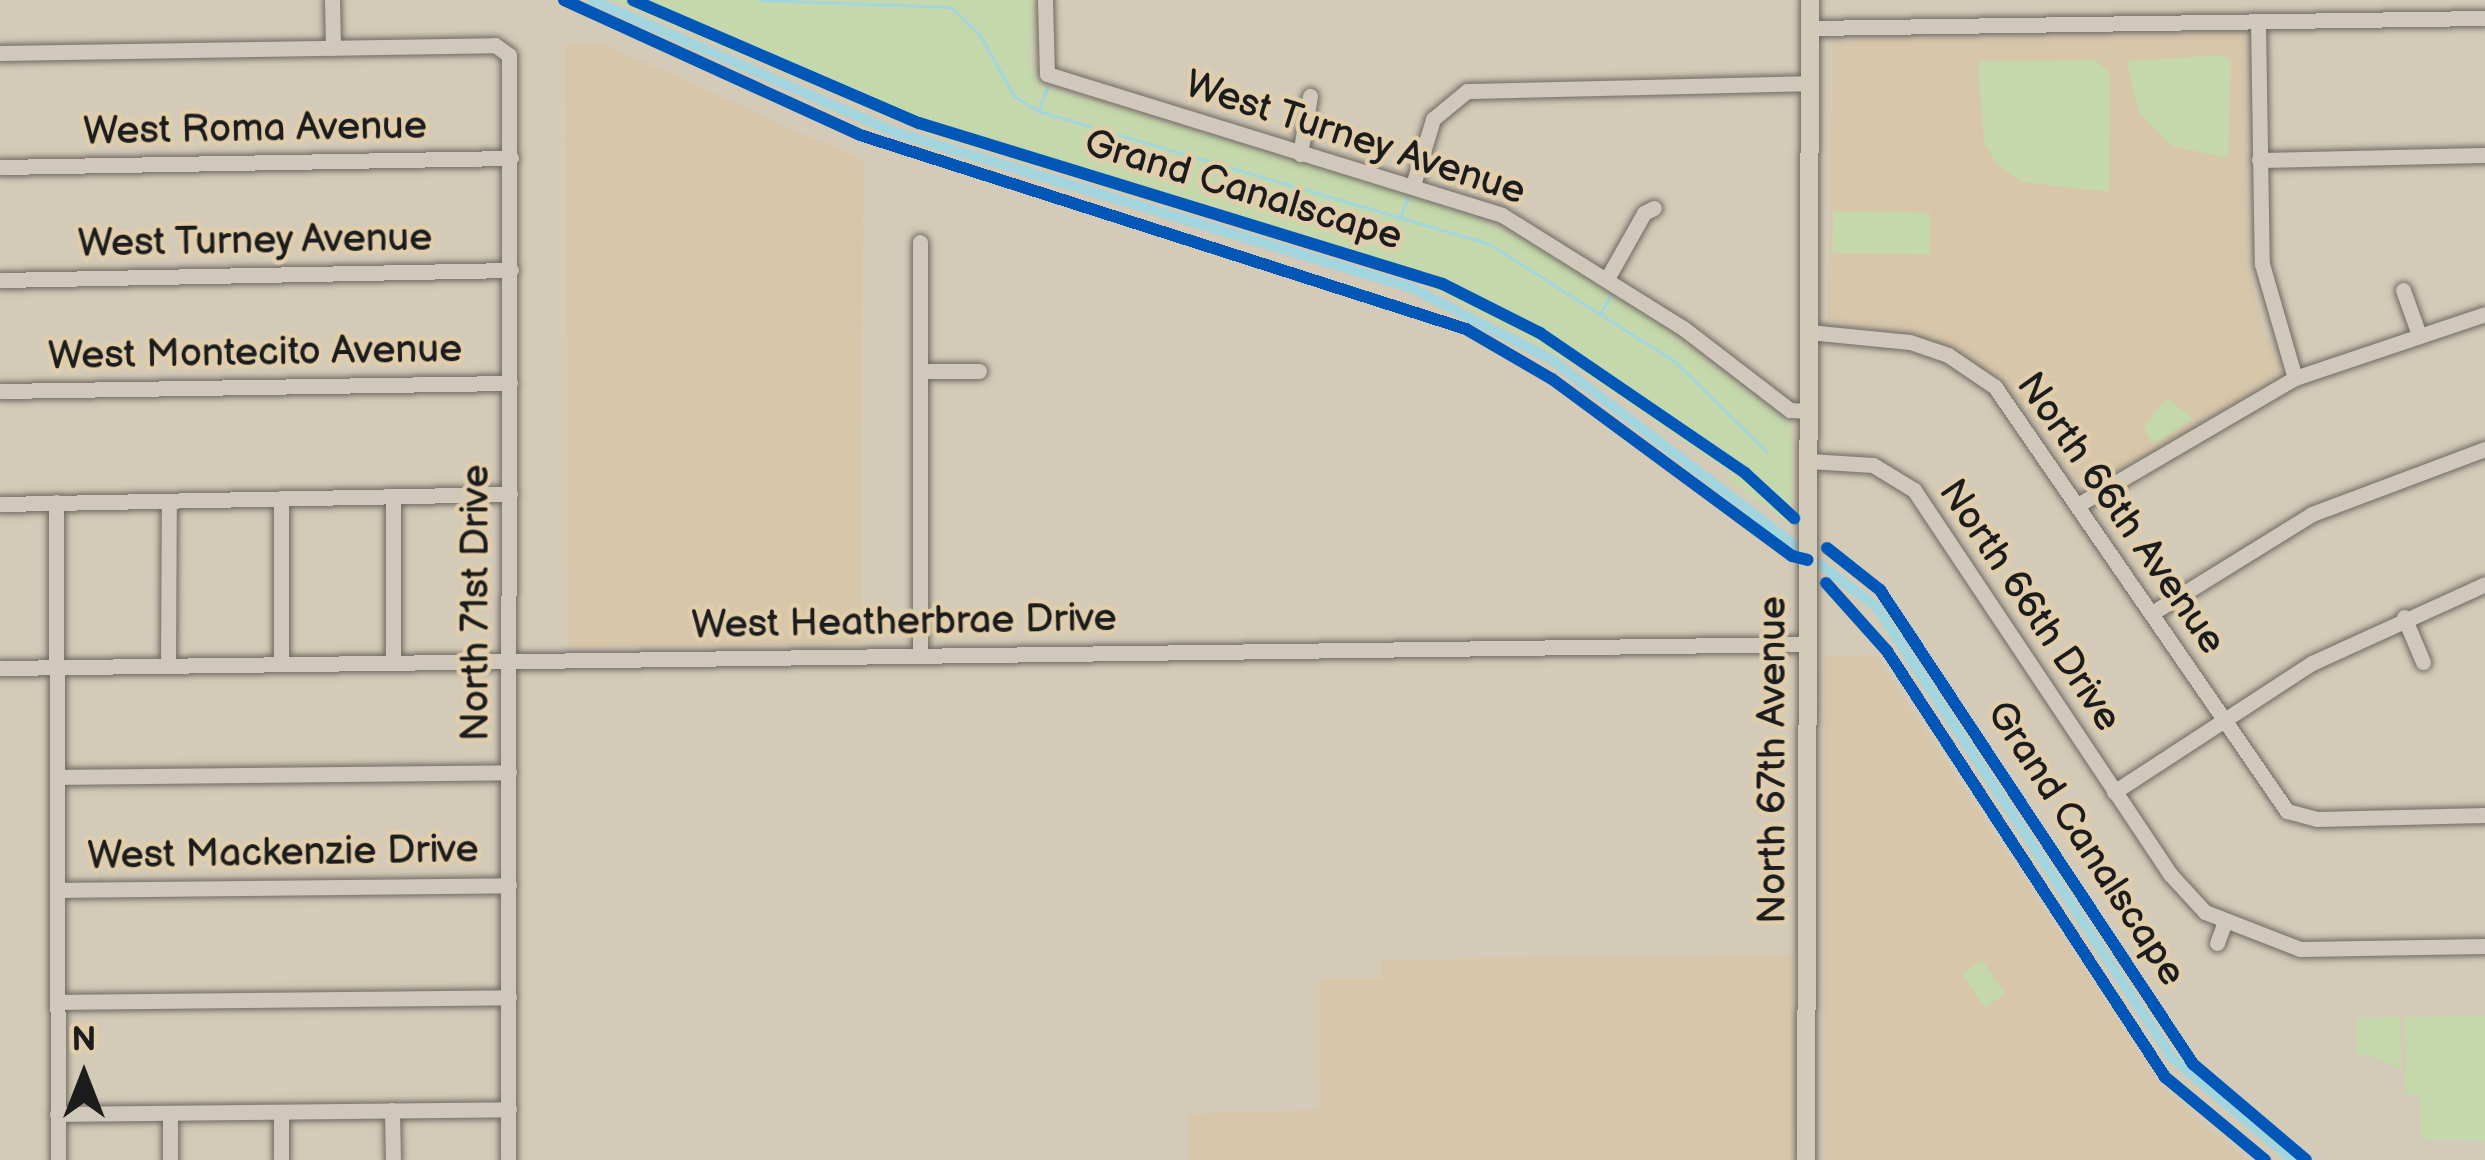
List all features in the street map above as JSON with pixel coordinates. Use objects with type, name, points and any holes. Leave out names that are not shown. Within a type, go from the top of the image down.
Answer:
[{"type":"main road","name":"North 67th Avenue","points":[[1806,1160],[1810,0]]},
{"type":"street","points":[[0,53],[333,48],[332,0]]},
{"type":"street","name":"West Turney Avenue","points":[[1046,0],[1046,74],[1502,215],[1608,277],[1790,410],[1809,411]]},
{"type":"street","points":[[1810,28],[2485,18]]},
{"type":"street","points":[[2258,22],[2262,264],[2295,378]]},
{"type":"street","name":"North 71st Drive","points":[[333,48],[504,47],[511,158],[508,1160]]},
{"type":"street","points":[[1414,185],[1433,119],[1467,91],[1810,83]]},
{"type":"street","points":[[1300,154],[1310,96]]},
{"type":"street","points":[[2259,160],[2485,155]]},
{"type":"street","name":"West Roma Avenue","points":[[0,167],[511,158]]},
{"type":"street","points":[[1608,277],[1644,212],[1654,208]]},
{"type":"street","points":[[920,242],[920,655]]},
{"type":"street","name":"West Turney Avenue","points":[[0,280],[511,270]]},
{"type":"street","points":[[2403,290],[2418,332]]},
{"type":"street","points":[[2081,503],[2295,378],[2418,332],[2485,314]]},
{"type":"street","name":"North 66th Avenue","points":[[1809,332],[1879,335],[1962,364],[2011,403],[2224,722]]},
{"type":"street","points":[[921,371],[979,371]]},
{"type":"street","name":"West Montecito Avenue","points":[[0,391],[510,383]]},
{"type":"street","points":[[2152,613],[2312,514],[2485,449]]},
{"type":"street","name":"North 66th Drive","points":[[1809,461],[1873,465],[1914,490],[2188,898],[2224,924]]},
{"type":"street","points":[[0,503],[510,494]]},
{"type":"street","points":[[393,497],[393,662]]},
{"type":"street","points":[[280,664],[281,498]]},
{"type":"street","points":[[168,665],[169,501]]},
{"type":"street","points":[[56,502],[58,1160]]},
{"type":"street","points":[[2114,791],[2312,663],[2404,616],[2485,584]]},
{"type":"street","points":[[2404,616],[2423,662]]},
{"type":"street","name":"West Heatherbrae Drive","points":[[0,668],[1808,644]]},
{"type":"street","points":[[2224,722],[2277,802],[2303,818],[2485,815]]},
{"type":"street","points":[[57,777],[509,772]]},
{"type":"street","name":"West Mackenzie Drive","points":[[57,890],[509,885]]},
{"type":"street","points":[[2217,943],[2224,924],[2300,949],[2485,946]]},
{"type":"street","points":[[57,1002],[509,997]]},
{"type":"street","points":[[57,1114],[509,1109]]},
{"type":"street","points":[[392,1111],[392,1160]]},
{"type":"street","points":[[170,1112],[170,1160]]},
{"type":"street","points":[[281,1112],[281,1160]]},
{"type":"shaded area","points":[[2246,32],[2248,262],[2261,325],[2281,364],[2277,379],[2084,489],[2021,402],[1979,367],[1920,337],[1828,320],[1833,41]]},
{"type":"shaded area","points":[[566,44],[608,46],[863,161],[861,644],[568,648]]},
{"type":"shaded area","points":[[1824,656],[1876,656],[2164,1089],[2247,1160],[1823,1160]]},
{"type":"shaded area","points":[[1794,955],[1793,1160],[1188,1160],[1188,1114],[1320,1110],[1319,978],[1382,978],[1382,960]]},
{"type":"green space","points":[[612,0],[1034,0],[1032,66],[1039,85],[1434,201],[1524,239],[1620,295],[1791,423],[1792,525],[1727,479],[1731,473],[1572,364],[1424,284],[926,133]]},
{"type":"green space","points":[[2223,55],[2231,60],[2228,158],[2172,146],[2139,113],[2126,61]]},
{"type":"green space","points":[[2095,60],[2110,73],[2109,192],[2022,182],[1996,164],[1984,141],[1978,61]]},
{"type":"green space","points":[[1833,211],[1930,213],[1929,255],[1832,253]]},
{"type":"green space","points":[[2166,398],[2194,419],[2153,445],[2144,427]]},
{"type":"green space","points":[[1982,960],[2005,994],[1985,1007],[1962,973]]},
{"type":"green space","points":[[2485,1016],[2485,1141],[2422,1140],[2420,1094],[2406,1094],[2405,1017]]},
{"type":"green space","points":[[2400,1017],[2401,1068],[2364,1054],[2358,1059],[2356,1018]]},
{"type":"waterway","points":[[592,0],[894,132],[1412,288],[1552,360],[1877,608],[2172,1058],[2293,1160]]},
{"type":"waterway","points":[[761,0],[951,7],[980,35],[1014,96],[1038,111],[1489,244],[1674,361],[1766,451]]},
{"type":"waterway","points":[[1038,111],[1048,86]]},
{"type":"waterway","points":[[1400,218],[1409,193]]},
{"type":"waterway","points":[[1601,312],[1614,289]]},
{"type":"cycle path","points":[[564,0],[860,135],[1466,329],[1552,379],[1792,556],[1808,560]]},
{"type":"cycle path","name":"Grand Canalscape","points":[[633,0],[919,123],[1443,284],[1540,333],[1745,473],[1794,518]]},
{"type":"cycle path","name":"Grand Canalscape","points":[[1827,548],[1880,590],[2193,1064],[2306,1160]]},
{"type":"cycle path","points":[[1826,583],[1887,651],[2165,1077],[2265,1160]]}]
